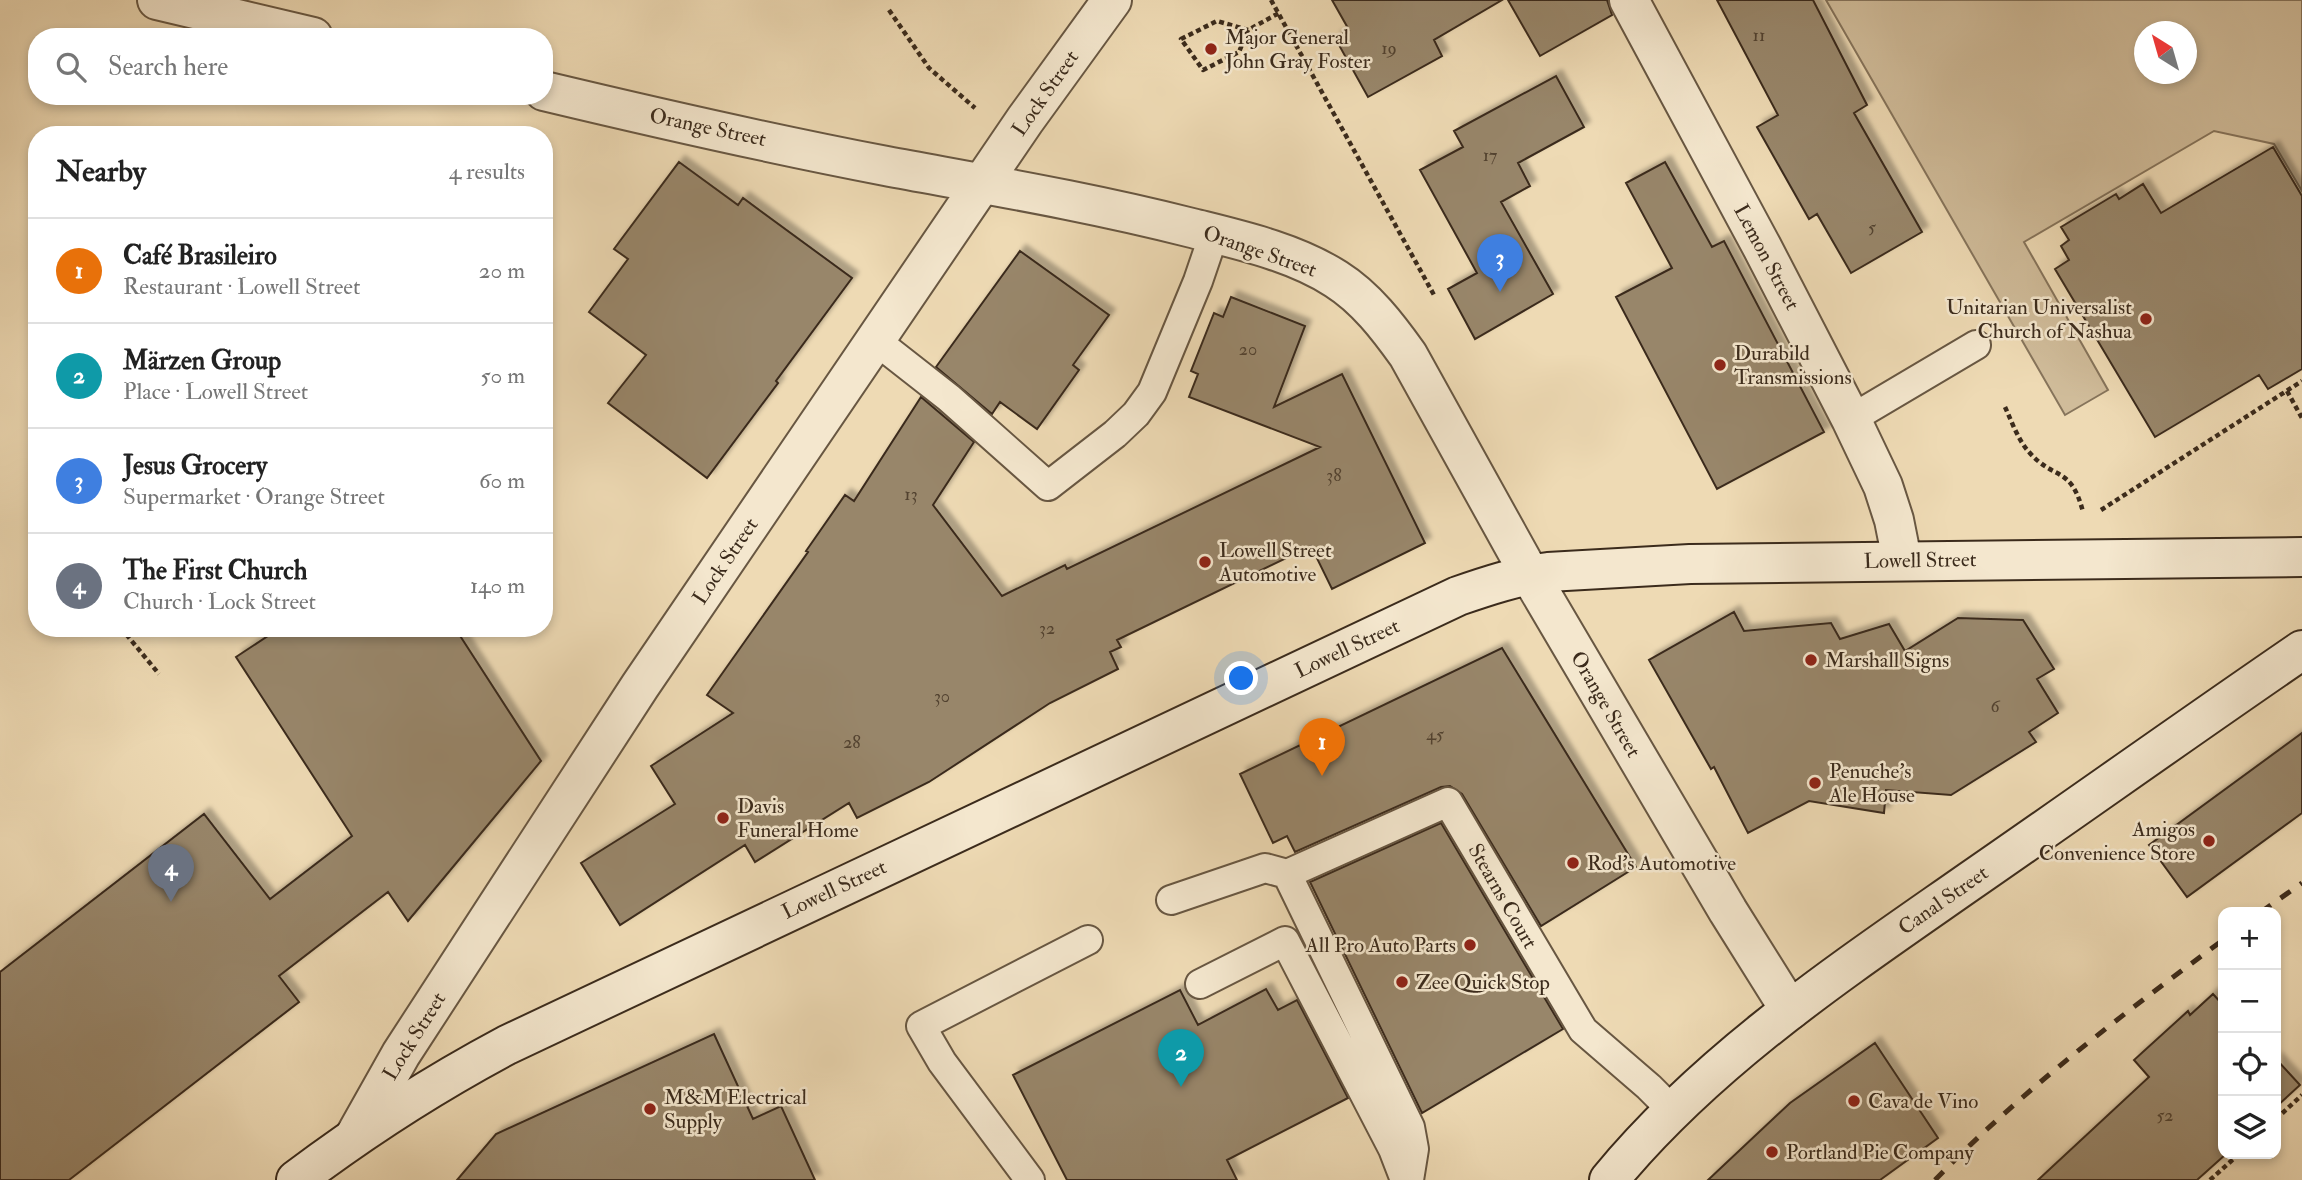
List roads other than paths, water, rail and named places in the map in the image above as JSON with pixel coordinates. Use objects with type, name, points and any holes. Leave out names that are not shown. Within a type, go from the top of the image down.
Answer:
[{"type":"street","points":[[157,0],[275,28]]},
{"type":"street","name":"Lock Street","points":[[356,1135],[409,1043],[640,686],[982,182],[1112,0]]},
{"type":"street","name":"Lemon Street","points":[[1629,0],[1851,419],[1883,486],[1894,520],[1902,560]]},
{"type":"street","name":"Orange Street","points":[[553,93],[859,160],[1109,207],[1214,234],[1311,265],[1337,279],[1364,301],[1408,355],[1530,575],[1790,1010]]},
{"type":"street","name":"Lowell Street","points":[[296,1180],[356,1135],[439,1081],[578,1009],[1458,596],[1530,575],[1690,564],[2302,557]]},
{"type":"street","name":"Canal Street","points":[[1609,1180],[1713,1072],[1790,1010],[1908,923],[2302,650]]},
{"type":"lane","points":[[875,340],[950,398],[1048,486],[1115,434],[1136,414],[1152,393],[1198,281],[1214,234]]},
{"type":"lane","points":[[1851,419],[1976,345]]},
{"type":"lane","name":"Stearns Court","points":[[1287,874],[1448,802],[1583,1030],[1673,1111]]},
{"type":"lane","points":[[1171,900],[1265,867],[1287,874],[1410,1127],[1414,1149],[1407,1180]]},
{"type":"lane","points":[[1030,1180],[942,1062],[921,1026],[1088,940]]},
{"type":"lane","points":[[1200,985],[1285,942],[1407,1180]]},
{"type":"railway","points":[[2268,907],[2302,883]]},
{"type":"railway","points":[[1935,1180],[2038,1084],[2218,944]]},
{"type":"place","name":"Major General John Gray Foster","points":[[1211,49]]},
{"type":"place","name":"Jesus Grocery","points":[[1500,292]]},
{"type":"place","name":"Unitarian Universalist Church of Nashua","points":[[2146,319]]},
{"type":"place","name":"Durabild Transmissions","points":[[1720,365]]},
{"type":"place","name":"Lowell Street Automotive","points":[[1205,562]]},
{"type":"place","name":"Marshall Signs","points":[[1811,660]]},
{"type":"place","name":"Café Brasileiro","points":[[1322,776]]},
{"type":"place","name":"Penuche's Ale House","points":[[1815,783]]},
{"type":"place","name":"Davis Funeral Home","points":[[723,818]]},
{"type":"place","name":"Amigos Convenience Store","points":[[2209,841]]},
{"type":"place","name":"Rod's Automotive","points":[[1573,863]]},
{"type":"place","name":"The First Church","points":[[171,902]]},
{"type":"place","name":"All Pro Auto Parts","points":[[1470,945]]},
{"type":"place","name":"Zee Quick Stop","points":[[1402,982]]},
{"type":"place","name":"Märzen Group","points":[[1181,1087]]},
{"type":"place","name":"Cava de Vino","points":[[1854,1101]]},
{"type":"place","name":"M&M Electrical Supply","points":[[650,1109]]},
{"type":"place","name":"Portland Pie Company","points":[[1772,1152]]}]
